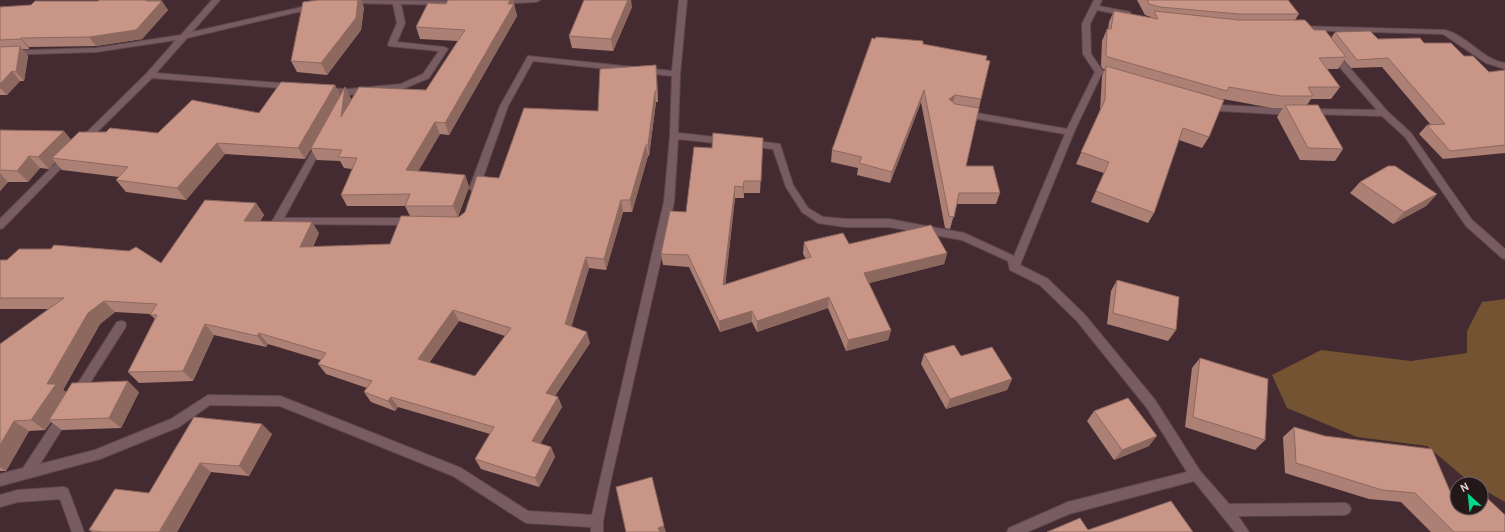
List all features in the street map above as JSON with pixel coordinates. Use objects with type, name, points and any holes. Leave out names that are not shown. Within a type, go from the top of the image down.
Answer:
[{"type":"street","points":[[0,225],[150,75],[216,0]]},
{"type":"street","points":[[494,2],[536,0]]},
{"type":"street","points":[[0,480],[96,455],[175,423],[208,400],[280,401],[456,472],[526,517],[597,527],[604,484],[669,202],[674,136],[676,74],[683,0]]},
{"type":"street","points":[[344,1],[397,3],[472,2]]},
{"type":"street","points":[[319,90],[347,96],[402,86],[426,76],[444,49],[392,44],[401,23],[397,3]]},
{"type":"street","points":[[1122,78],[1099,72],[1087,54],[1086,24],[1096,4],[1132,16]]},
{"type":"street","points":[[0,53],[96,50],[182,37],[304,8],[325,5]]},
{"type":"street","points":[[1288,28],[1445,32],[1456,38],[1475,54],[1495,65],[1505,66]]},
{"type":"street","points":[[1312,28],[1384,113],[1408,135],[1469,223],[1505,254]]},
{"type":"street","points":[[470,201],[504,106],[531,58],[676,74]]},
{"type":"street","points":[[1014,267],[1070,132],[1099,72]]},
{"type":"street","points":[[150,75],[296,87]]},
{"type":"street","points":[[1198,101],[1221,108],[1264,112],[1384,113]]},
{"type":"street","points":[[959,113],[1070,132]]},
{"type":"street","points":[[326,133],[277,221],[417,222]]},
{"type":"street","points":[[674,136],[778,146],[789,185],[805,210],[821,220],[889,223],[964,237],[1012,259],[1014,267],[1044,282],[1081,318],[1152,404],[1196,475],[1243,532]]},
{"type":"street","points":[[0,212],[10,214]]},
{"type":"street","points":[[27,473],[121,325]]},
{"type":"street","points":[[1013,532],[1068,508],[1196,475]]},
{"type":"street","points":[[0,501],[18,496],[64,493],[78,532]]},
{"type":"street","points":[[1226,510],[1346,509]]},
{"type":"shaded area","points":[[1505,299],[1505,502],[1489,493],[1489,476],[1462,476],[1427,446],[1357,437],[1287,408],[1272,375],[1321,350],[1411,361],[1467,353],[1467,331],[1482,302]]},
{"type":"building","points":[[318,0],[358,0],[356,18],[321,63],[291,61],[303,2]]},
{"type":"building","points":[[448,0],[510,0],[508,4],[514,4],[445,123],[435,122],[406,170],[465,175],[453,206],[405,206],[410,194],[341,195],[357,158],[338,157],[342,150],[311,148],[345,87],[341,117],[359,87],[426,90],[465,30],[416,27],[428,3],[446,4]]},
{"type":"building","points":[[584,0],[628,0],[611,39],[569,36]]},
{"type":"building","points":[[1147,0],[1288,0],[1299,14],[1239,14],[1160,7],[1149,4]]},
{"type":"building","points":[[35,1],[162,1],[136,30],[89,37],[21,38],[0,40],[0,7],[31,5]]},
{"type":"building","points":[[1114,11],[1158,19],[1154,11],[1239,20],[1305,20],[1314,30],[1325,30],[1346,57],[1319,58],[1340,87],[1308,87],[1313,96],[1280,96],[1229,87],[1227,91],[1108,57],[1106,55],[1107,29],[1111,29]]},
{"type":"building","points":[[1370,31],[1378,39],[1420,38],[1424,43],[1451,43],[1464,56],[1473,56],[1489,72],[1505,70],[1505,145],[1450,151],[1427,125],[1445,124],[1388,58],[1357,60],[1335,32]]},
{"type":"building","points":[[876,37],[923,41],[923,44],[987,56],[986,60],[990,61],[981,99],[955,95],[949,99],[955,104],[979,108],[966,166],[993,166],[1000,193],[959,193],[954,217],[949,216],[924,90],[892,172],[859,163],[862,157],[832,150],[872,38],[875,39]]},
{"type":"building","points":[[20,46],[16,72],[12,71],[0,84],[0,47]]},
{"type":"building","points":[[656,65],[657,91],[655,91],[648,145],[646,145],[630,200],[621,200],[604,259],[586,257],[565,324],[587,332],[546,393],[558,397],[532,441],[551,447],[535,478],[475,459],[494,427],[391,397],[388,401],[364,392],[372,381],[318,364],[326,353],[259,333],[257,336],[205,324],[183,371],[128,372],[157,315],[150,315],[157,304],[104,301],[88,313],[47,384],[56,384],[31,420],[14,421],[0,445],[0,344],[64,298],[0,298],[0,260],[7,260],[19,249],[51,249],[54,245],[129,251],[136,247],[161,263],[205,200],[256,203],[244,221],[312,222],[300,247],[390,244],[401,216],[459,217],[465,212],[477,176],[499,178],[524,108],[598,111],[600,69]],"holes":[[[453,310],[511,328],[475,376],[418,359]]]},
{"type":"building","points":[[1106,66],[1224,100],[1209,137],[1183,128],[1154,213],[1096,191],[1109,162],[1081,152],[1105,100]]},
{"type":"building","points":[[281,82],[335,85],[298,148],[217,143],[177,188],[116,180],[128,167],[52,158],[79,132],[106,132],[110,128],[158,133],[192,100],[259,113]]},
{"type":"building","points":[[1285,105],[1318,105],[1343,149],[1308,148]]},
{"type":"building","points":[[0,130],[64,131],[38,157],[29,156],[17,171],[0,170]]},
{"type":"building","points":[[713,133],[763,138],[761,181],[744,181],[743,187],[735,186],[723,285],[811,257],[804,242],[843,233],[849,244],[931,225],[947,253],[864,273],[891,330],[848,340],[829,297],[757,321],[752,311],[719,321],[688,255],[661,254],[670,211],[686,212],[694,147],[712,148]]},
{"type":"building","points":[[1388,166],[1395,166],[1437,194],[1404,212],[1360,182]]},
{"type":"building","points":[[1117,280],[1179,297],[1176,330],[1113,313]]},
{"type":"building","points":[[954,345],[961,356],[992,347],[1012,379],[950,399],[924,354]]},
{"type":"building","points":[[1200,358],[1268,379],[1265,440],[1193,417]]},
{"type":"building","points":[[128,381],[109,418],[49,420],[72,383]]},
{"type":"building","points":[[1128,398],[1157,436],[1122,450],[1094,411]]},
{"type":"building","points":[[194,417],[262,424],[239,466],[200,463],[159,532],[102,532],[89,530],[115,489],[149,493]]},
{"type":"building","points":[[1294,427],[1325,436],[1432,449],[1449,489],[1449,516],[1489,516],[1489,500],[1505,515],[1505,532],[1454,532],[1415,493],[1382,490],[1296,463]]},
{"type":"building","points":[[652,477],[664,526],[658,528],[660,532],[626,532],[616,487]]},
{"type":"building","points":[[1171,501],[1193,532],[1047,532],[1080,518],[1088,530]]}]
